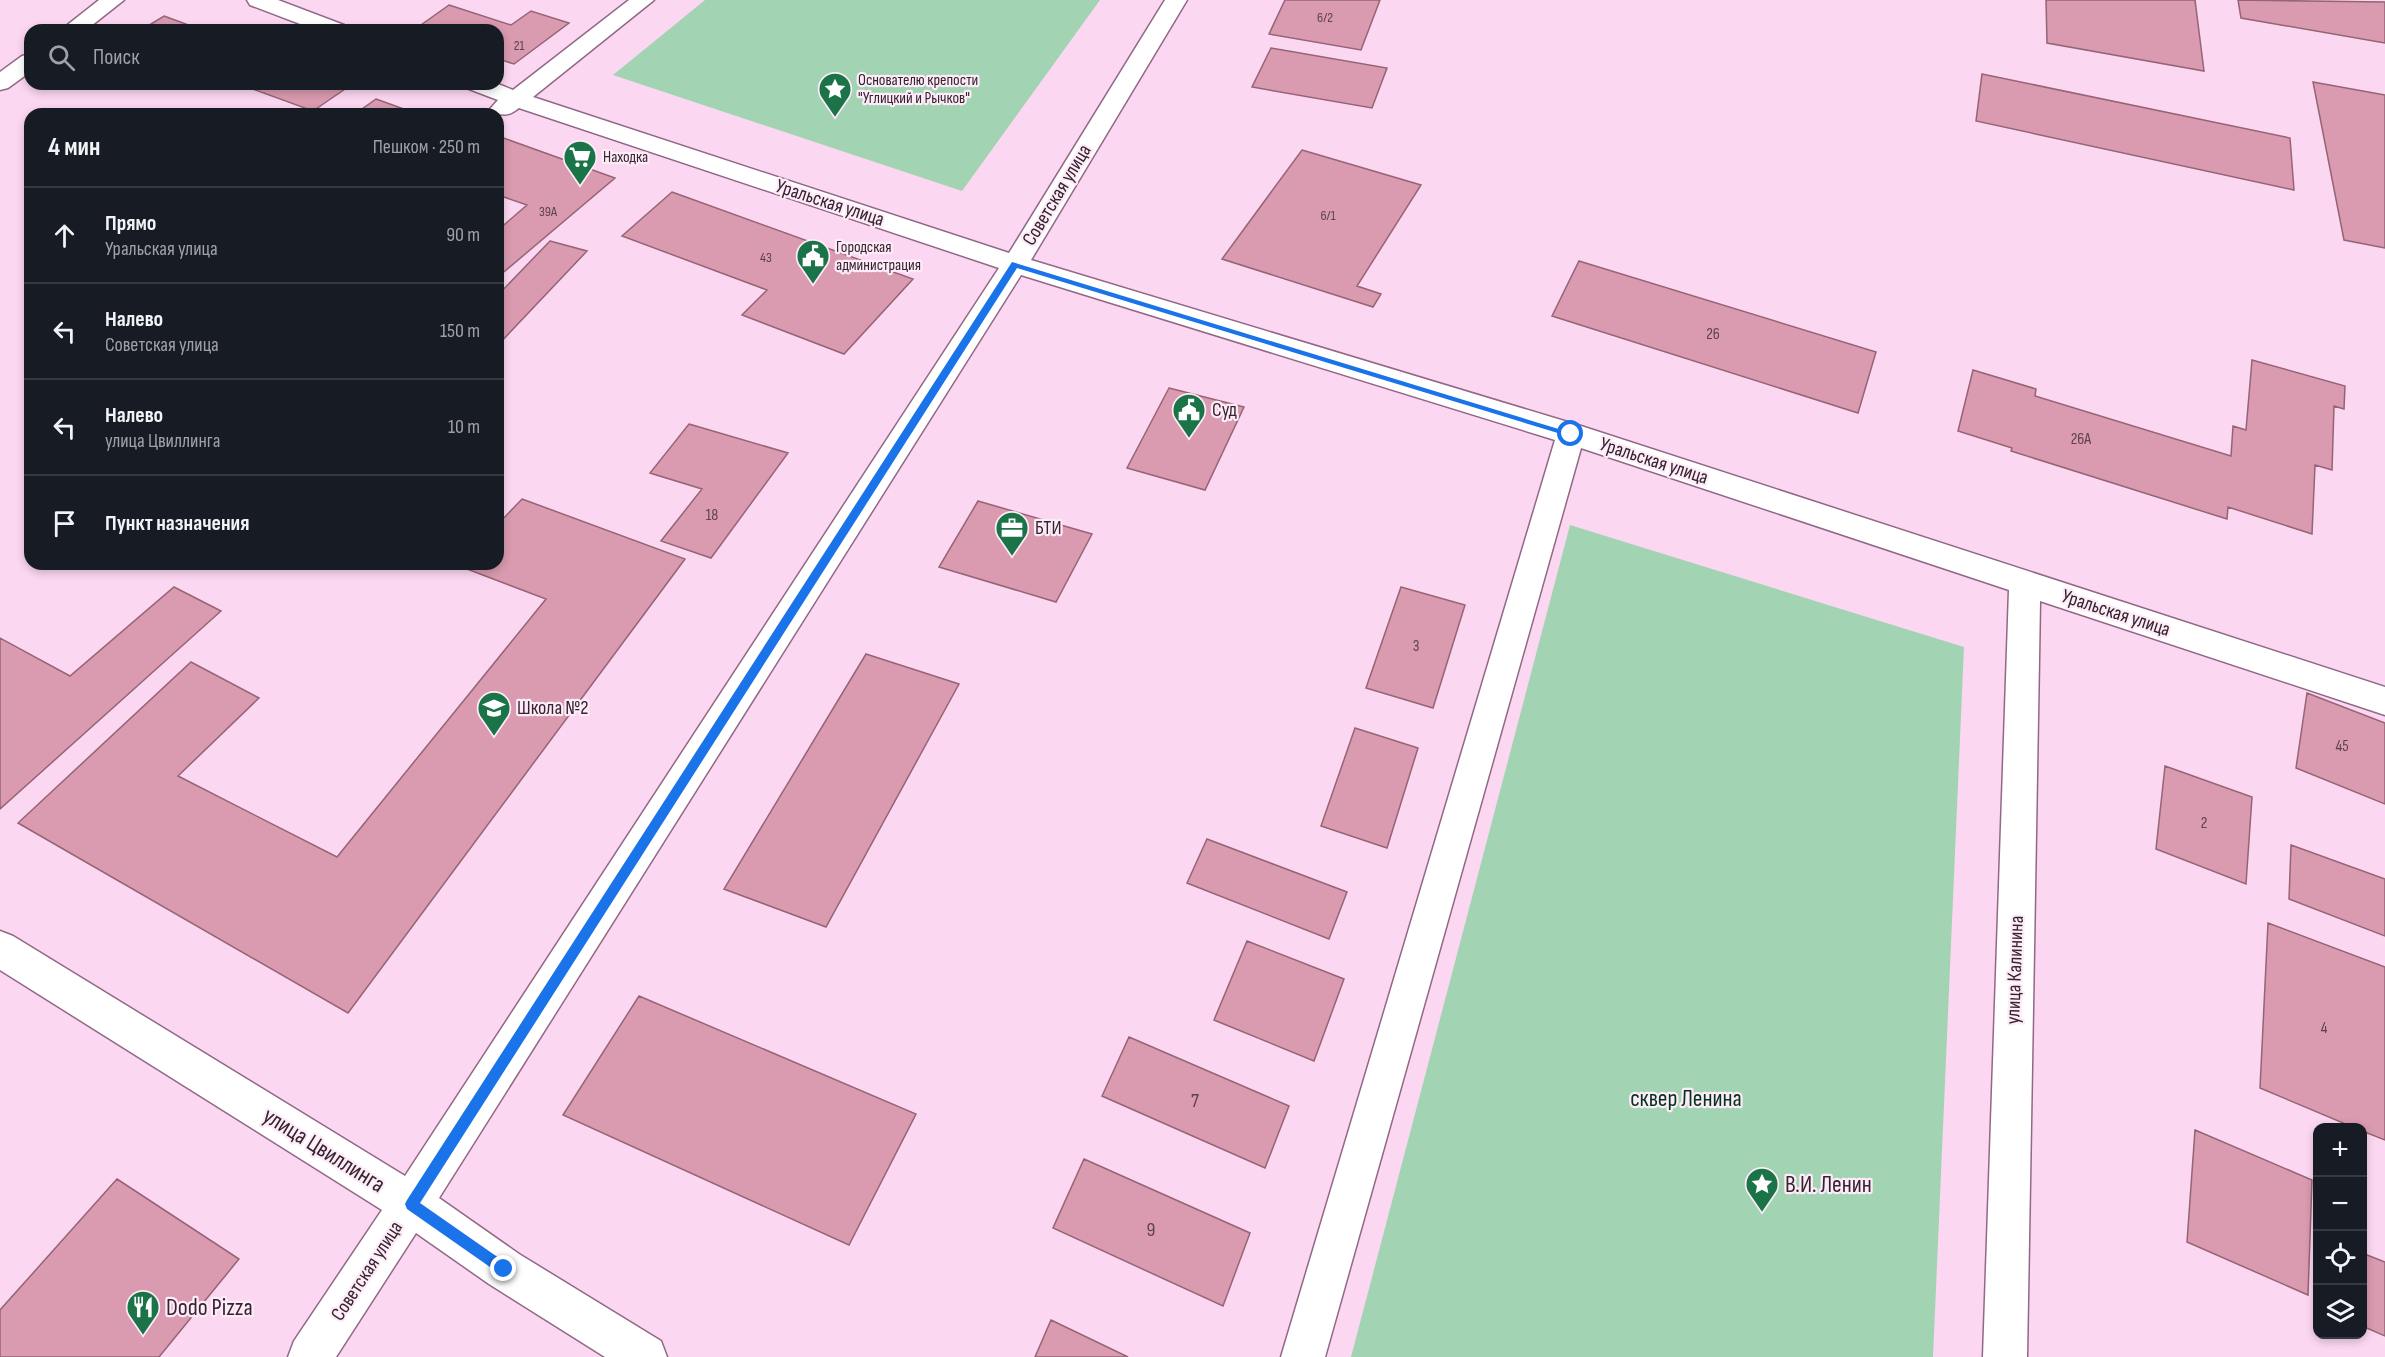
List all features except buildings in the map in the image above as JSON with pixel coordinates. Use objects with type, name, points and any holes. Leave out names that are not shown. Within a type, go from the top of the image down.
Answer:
[{"type":"street","points":[[80,24],[113,0]]},
{"type":"street","points":[[258,0],[320,24]]},
{"type":"street","points":[[506,107],[643,0]]},
{"type":"street","name":"Советская улица","points":[[310,1357],[411,1204],[1015,264],[1176,0]]},
{"type":"street","points":[[0,83],[24,65]]},
{"type":"street","name":"Уральская улица","points":[[485,90],[506,107],[1571,434],[2385,701]]},
{"type":"street","points":[[1303,1357],[1571,434]]},
{"type":"street","name":"улица Калинина","points":[[2005,1357],[2025,584]]},
{"type":"street","name":"улица Цвиллинга","points":[[0,949],[411,1204],[504,1269],[645,1357]]},
{"type":"green space","points":[[705,0],[1100,0],[962,191],[613,75]]},
{"type":"green space","name":"сквер Ленина","points":[[1570,525],[1964,647],[1933,1357],[1351,1357]]},
{"type":"place","name":"Основателю крепости \"Углицкий и Рычков\"","points":[[835,118]]},
{"type":"place","name":"Находка","points":[[580,186]]},
{"type":"place","name":"Городская администрация","points":[[813,285]]},
{"type":"place","name":"Суд","points":[[1189,439]]},
{"type":"place","name":"БТИ","points":[[1012,557]]},
{"type":"place","name":"Школа №2","points":[[494,737]]},
{"type":"place","name":"В.И. Ленин","points":[[1762,1213]]},
{"type":"place","name":"Dodo Pizza","points":[[143,1336]]},
{"type":"route","points":[[504,1269],[411,1204],[1015,264],[1571,434]]}]
